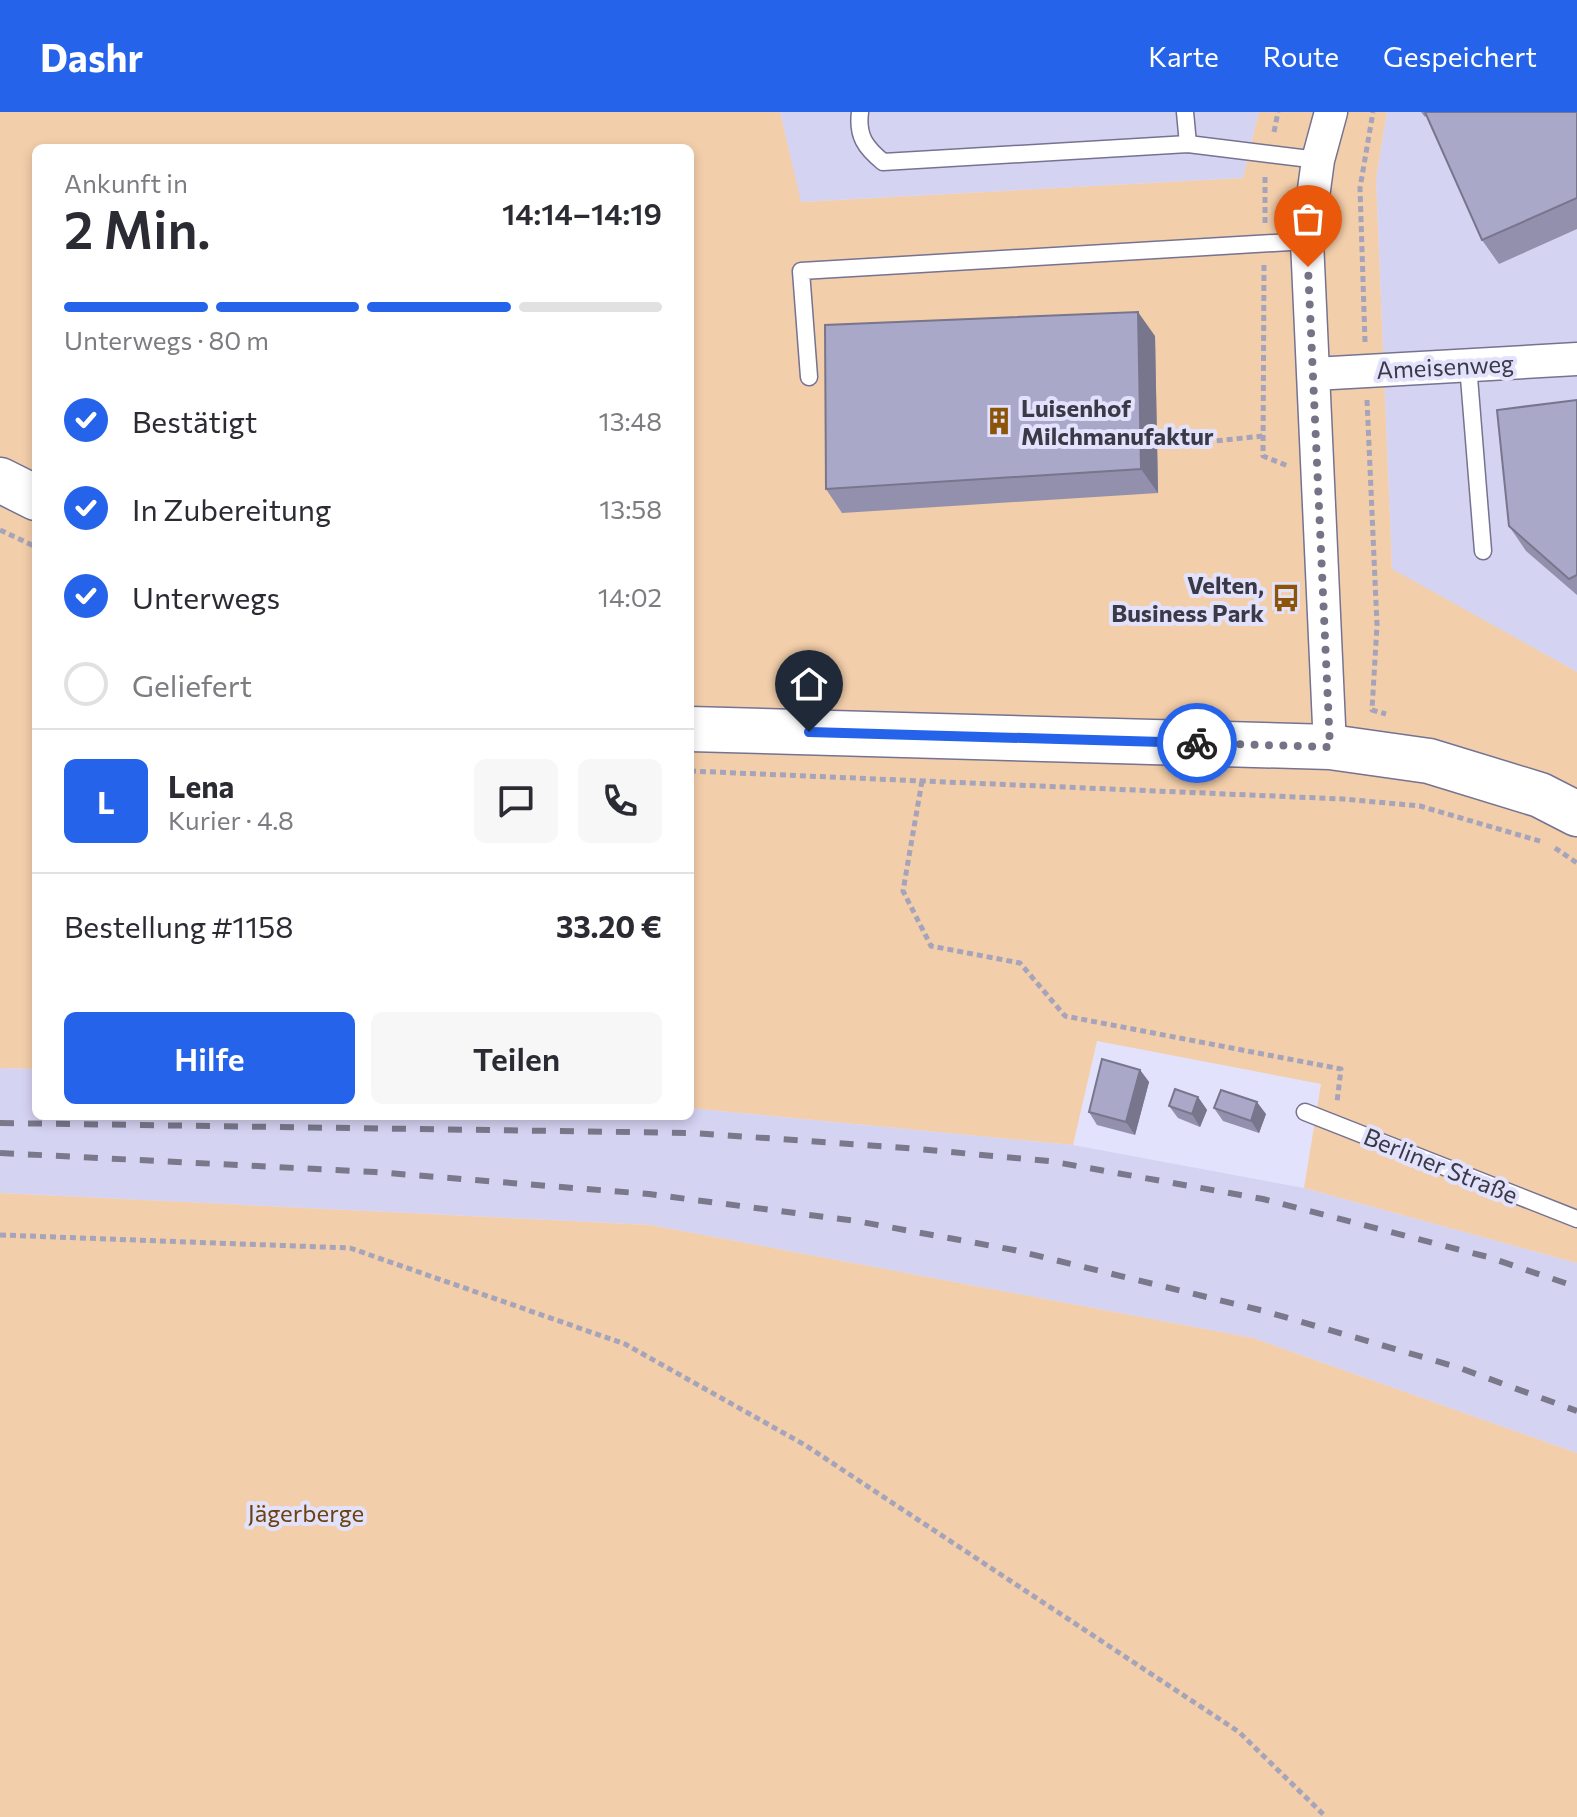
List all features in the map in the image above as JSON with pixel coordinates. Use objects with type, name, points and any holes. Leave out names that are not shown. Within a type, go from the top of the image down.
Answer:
[{"type":"main road","points":[[0,480],[32,496]]},
{"type":"main road","points":[[694,729],[1330,747],[1429,761],[1540,795],[1577,814]]},
{"type":"street","points":[[1330,747],[1307,241],[1318,160],[1331,112]]},
{"type":"street","name":"Ameisenweg","points":[[1314,374],[1577,359]]},
{"type":"lane","points":[[860,112],[858,129],[867,149],[883,162],[1188,144],[1318,160]]},
{"type":"lane","points":[[1185,112],[1188,144]]},
{"type":"lane","points":[[809,377],[801,271],[1307,241]]},
{"type":"lane","points":[[1468,365],[1483,551]]},
{"type":"lane","name":"Berliner Straße","points":[[1305,1112],[1577,1219]]},
{"type":"path","points":[[1278,112],[1265,174],[1263,456],[1319,478]]},
{"type":"path","points":[[1373,112],[1360,188],[1377,625],[1372,710],[1387,714]]},
{"type":"path","points":[[1167,446],[1263,436]]},
{"type":"path","points":[[0,530],[32,545]]},
{"type":"path","points":[[694,771],[1343,799],[1420,806],[1548,843],[1577,863]]},
{"type":"path","points":[[922,781],[903,891],[931,946],[1020,963],[1065,1016],[1341,1069],[1335,1123]]},
{"type":"path","points":[[0,1235],[350,1248],[625,1344],[805,1445],[1239,1732],[1326,1817]]},
{"type":"shaded area","points":[[780,112],[1259,112],[1243,178],[800,202]]},
{"type":"shaded area","points":[[1387,112],[1577,112],[1577,672],[1392,570],[1376,179]]},
{"type":"shaded area","points":[[0,1068],[32,1069],[32,1120],[694,1120],[694,1108],[1073,1145],[1304,1188],[1577,1263],[1577,1453],[1253,1338],[650,1225],[0,1193]]},
{"type":"green space","points":[[0,112],[780,112],[801,202],[1243,178],[1259,112],[1387,112],[1376,179],[1392,569],[1577,672],[1577,1263],[1304,1188],[1321,1084],[1097,1041],[1073,1145],[694,1108],[694,144],[32,144],[32,1069],[0,1068]]},
{"type":"green space","name":"Jägerberge","points":[[0,1193],[650,1225],[1253,1338],[1577,1453],[1577,1817],[0,1817]]},
{"type":"building","points":[[1425,112],[1577,112],[1577,198],[1482,240]]},
{"type":"building","name":"Luisenhof Milchmanufaktur","points":[[1138,312],[1141,469],[826,489],[825,325]]},
{"type":"building","points":[[1577,400],[1577,575],[1569,579],[1509,526],[1497,410]]},
{"type":"building","points":[[1102,1059],[1140,1070],[1126,1122],[1089,1112]]},
{"type":"building","points":[[1175,1089],[1198,1097],[1192,1114],[1169,1106]]},
{"type":"building","points":[[1221,1090],[1257,1102],[1251,1121],[1214,1108]]},
{"type":"railway","points":[[0,1123],[694,1133],[1049,1161],[1263,1199],[1488,1257],[1577,1287]]},
{"type":"railway","points":[[0,1153],[375,1172],[649,1194],[856,1221],[1014,1250],[1264,1311],[1457,1367],[1577,1411]]},
{"type":"way so far","points":[[1197,743],[1330,747],[1308,267]]},
{"type":"place","name":"Luisenhof Milchmanufaktur","points":[[999,421]]},
{"type":"place","name":"Velten, Business Park","points":[[1286,598]]},
{"type":"route","points":[[809,732],[1197,743]]}]
